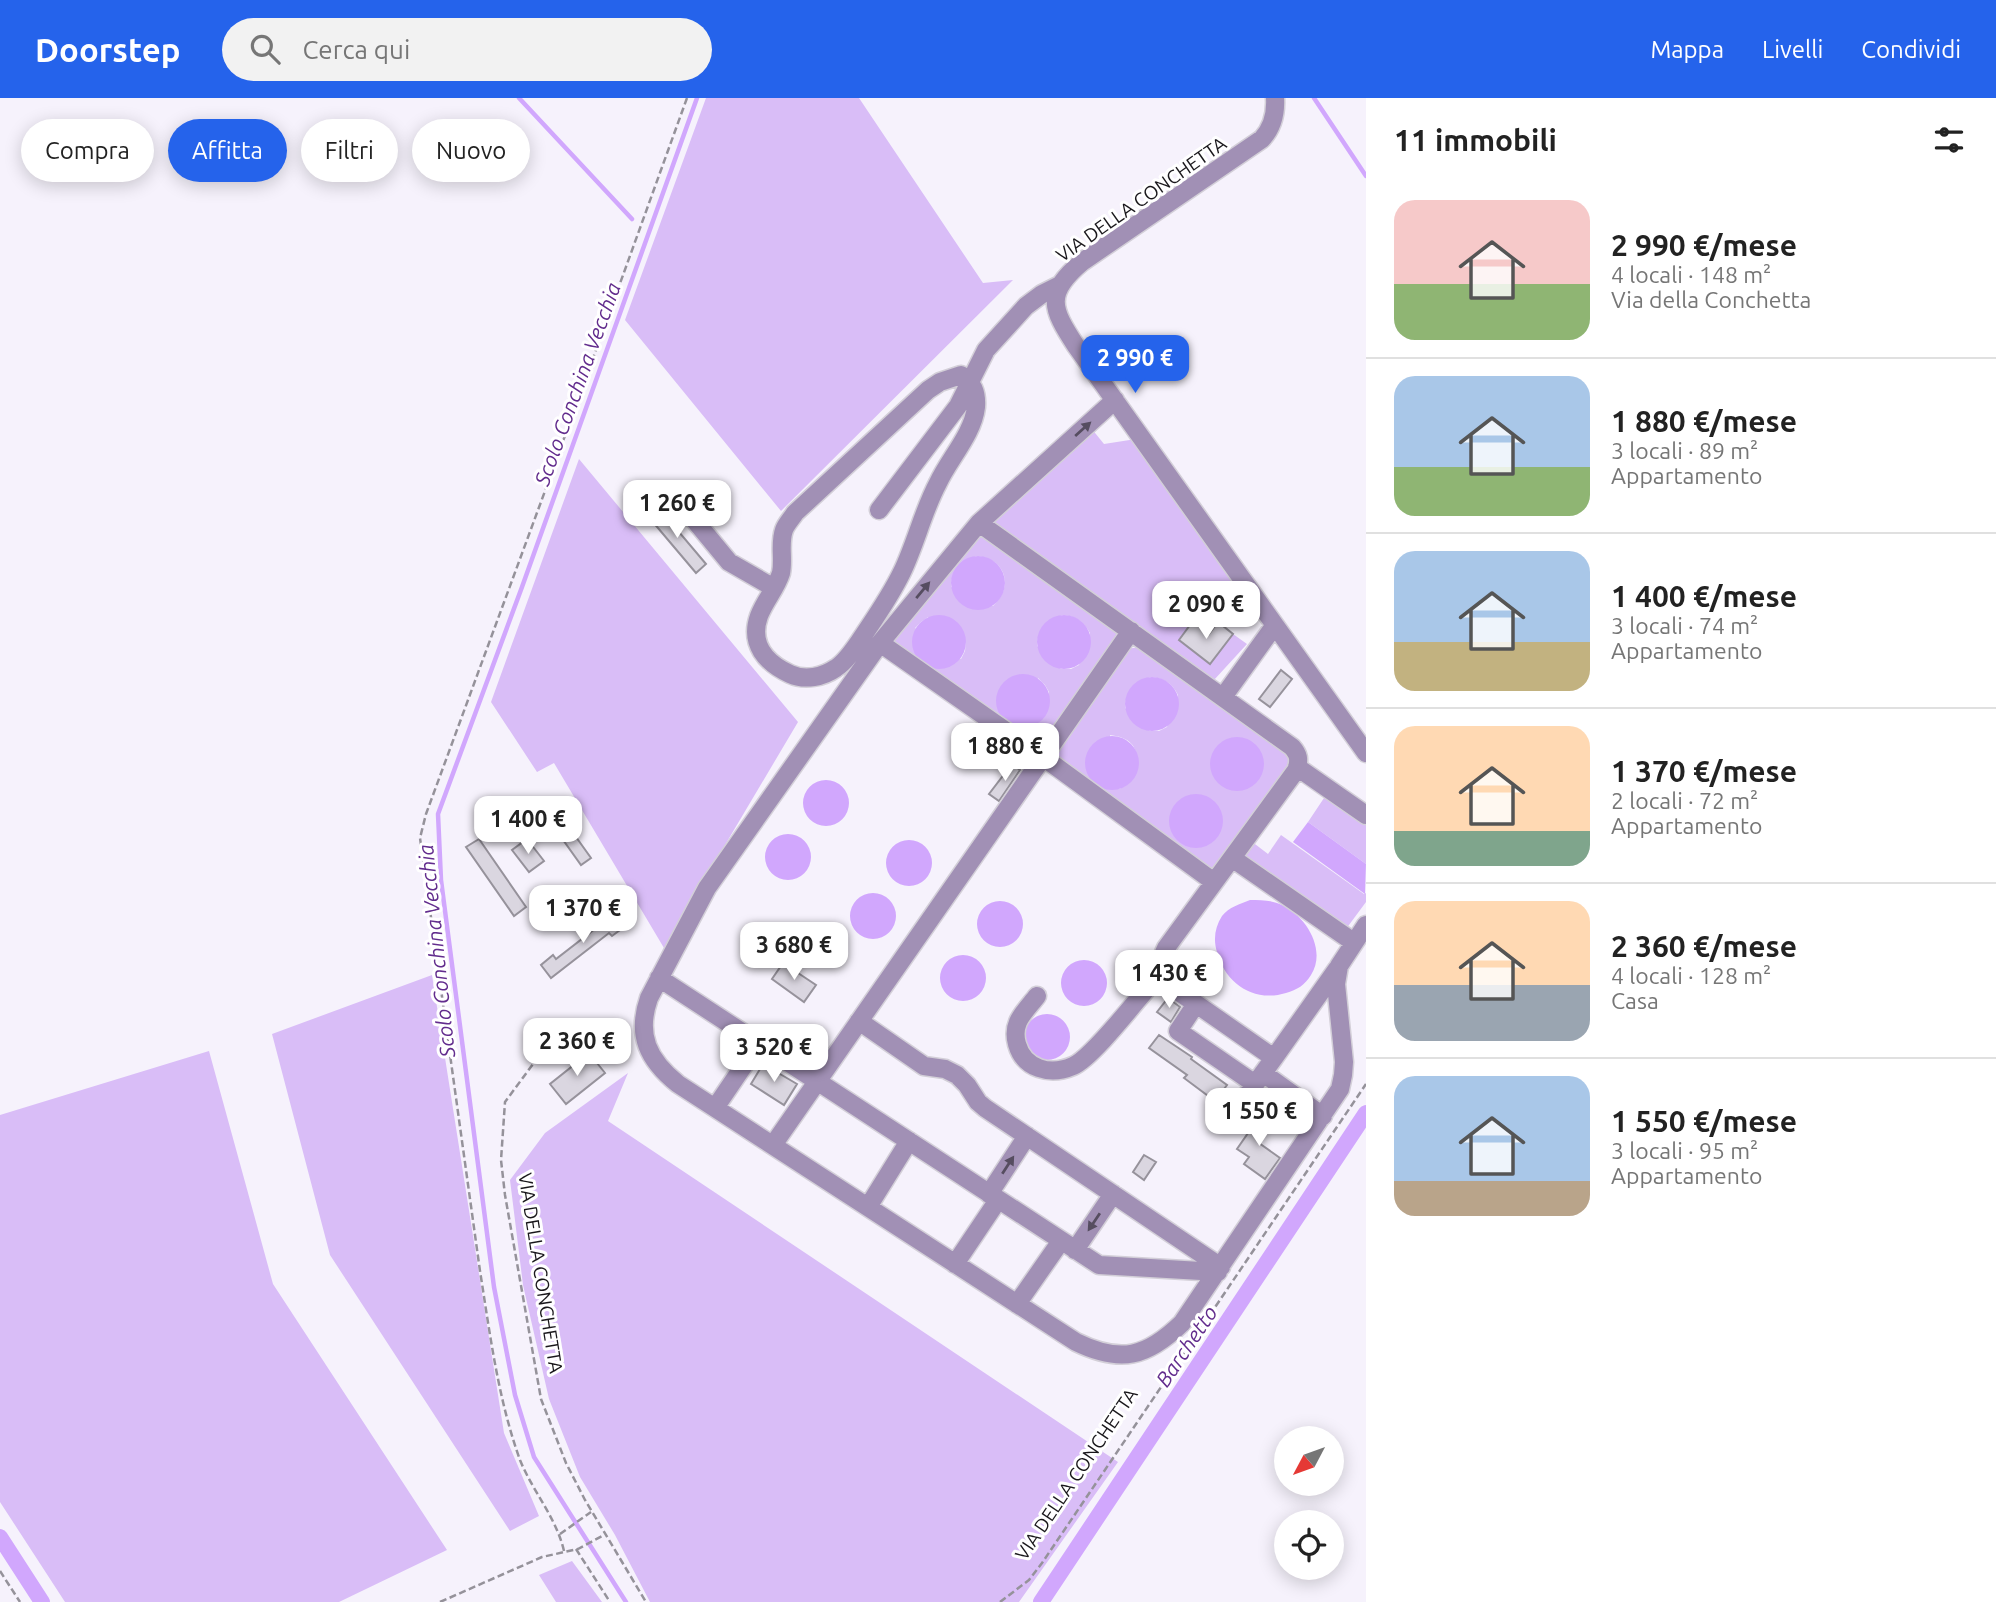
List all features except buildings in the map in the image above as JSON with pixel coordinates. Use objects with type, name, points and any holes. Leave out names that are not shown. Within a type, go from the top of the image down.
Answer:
[{"type":"street","name":"VIA DELLA CONCHETTA","points":[[1275,98],[1271,126],[1254,146],[1082,262],[1058,286],[1055,294],[1057,309],[1076,346],[1366,752]]},
{"type":"street","points":[[878,510],[958,406],[986,350],[1013,318],[1042,294],[1058,286]]},
{"type":"street","points":[[961,375],[971,382],[976,394],[976,409],[967,432],[926,505],[902,571],[883,608],[837,668],[819,677],[799,678],[779,669],[767,659],[757,643],[758,617],[775,588],[782,567],[784,528],[795,513],[928,390],[961,375]]},
{"type":"street","points":[[1115,400],[979,523],[880,643],[707,888],[645,1009],[643,1032],[646,1044],[660,1068],[678,1084],[1076,1342],[1106,1354],[1141,1352],[1161,1342],[1182,1323],[1340,1089],[1344,1062],[1336,984],[1339,966],[1349,939],[1366,915]]},
{"type":"street","points":[[677,499],[729,562],[775,588]]},
{"type":"street","points":[[979,523],[1223,697],[1298,754],[1297,767],[1166,948],[1159,968],[1169,985],[1274,1058]]},
{"type":"street","points":[[1223,697],[1275,625]]},
{"type":"street","points":[[773,1145],[1131,631]]},
{"type":"street","points":[[880,643],[1043,757],[1214,882]]},
{"type":"street","points":[[1297,767],[1366,816]]},
{"type":"street","points":[[1232,858],[1349,939]]},
{"type":"street","points":[[1237,1109],[1366,925]]},
{"type":"street","points":[[1037,996],[1017,1023],[1015,1038],[1020,1055],[1034,1067],[1056,1072],[1076,1066],[1096,1047],[1150,984],[1162,976]]},
{"type":"street","points":[[659,978],[1099,1265],[1219,1269]]},
{"type":"street","points":[[1196,1004],[1178,1031],[1322,1116]]},
{"type":"street","points":[[859,1021],[924,1066],[945,1069],[957,1075],[978,1102],[1219,1269]]},
{"type":"street","points":[[715,1108],[759,1043]]},
{"type":"street","points":[[955,1264],[1027,1136]]},
{"type":"street","points":[[868,1207],[909,1141]]},
{"type":"street","points":[[1017,1304],[1113,1194]]},
{"type":"path","points":[[564,1551],[560,1534],[522,1464],[508,1424],[491,1342],[420,838],[426,814],[687,98]]},
{"type":"path","name":"VIA DELLA CONCHETTA","points":[[579,1042],[537,1060],[505,1102],[501,1160],[505,1195],[541,1399],[566,1463],[604,1535],[646,1602]]},
{"type":"path","name":"VIA DELLA CONCHETTA","points":[[1000,1602],[1029,1580],[1042,1563],[1366,1084]]},
{"type":"path","points":[[560,1534],[592,1512]]},
{"type":"path","points":[[440,1602],[542,1557],[577,1549],[604,1535]]},
{"type":"path","points":[[577,1549],[610,1602]]},
{"type":"path","points":[[0,1571],[20,1602]]},
{"type":"shaded area","points":[[706,98],[859,98],[983,283],[1013,280],[781,511],[625,320]]},
{"type":"shaded area","points":[[1091,428],[1104,444],[1136,439],[1253,606],[1238,626],[1212,609],[1198,625],[1193,622],[1179,640],[1210,664],[1233,634],[1247,644],[1214,680],[994,528],[992,521]]},
{"type":"shaded area","points":[[579,459],[798,722],[664,948],[554,763],[537,772],[491,702]]},
{"type":"shaded area","points":[[983,534],[1115,629],[1118,641],[1044,747],[1036,748],[892,646],[892,633],[972,537]],"holes":[[[976,556],[986,558],[1000,567],[1004,574],[1004,590],[993,606],[951,587],[953,575]],[[1062,615],[1082,622],[1090,633],[1079,665],[1071,669],[1061,669],[1037,646],[1039,634],[1048,623]],[[928,617],[966,642],[961,659],[915,628]],[[1038,678],[1049,692],[1038,724],[1021,729]]]},
{"type":"shaded area","points":[[978,556],[997,564],[1005,583],[997,602],[978,610],[959,602],[951,583],[959,564]]},
{"type":"shaded area","points":[[939,615],[958,623],[966,642],[958,661],[939,669],[920,661],[912,642],[920,623]]},
{"type":"shaded area","points":[[1064,615],[1083,623],[1091,642],[1083,661],[1064,669],[1045,661],[1037,642],[1045,623]]},
{"type":"shaded area","points":[[1140,647],[1294,757],[1291,768],[1215,872],[1053,760],[1053,751],[1126,649]],"holes":[[[1150,677],[1167,682],[1178,695],[1167,727],[1159,731],[1150,731],[1125,708],[1129,692]],[[1110,735],[1127,740],[1136,752],[1133,776],[1127,785],[1119,789]]]},
{"type":"shaded area","points":[[1023,674],[1042,682],[1050,701],[1042,720],[1023,728],[1004,720],[996,701],[1004,682]]},
{"type":"shaded area","points":[[1152,677],[1171,685],[1179,704],[1171,723],[1152,731],[1133,723],[1125,704],[1133,685]]},
{"type":"shaded area","points":[[1112,736],[1131,744],[1139,763],[1131,782],[1112,790],[1093,782],[1085,763],[1093,744]]},
{"type":"shaded area","points":[[1237,737],[1256,745],[1264,764],[1256,783],[1237,791],[1218,783],[1210,764],[1218,745]]},
{"type":"shaded area","points":[[826,780],[835,781],[842,787],[848,794],[848,812],[842,819],[835,825],[826,826],[817,825],[810,819],[804,812],[803,803],[804,794],[810,787],[817,781]]},
{"type":"shaded area","points":[[1196,794],[1215,802],[1223,821],[1215,840],[1196,848],[1177,840],[1169,821],[1177,802]]},
{"type":"shaded area","points":[[1326,795],[1366,823],[1366,864],[1308,822]]},
{"type":"shaded area","points":[[1308,822],[1366,864],[1365,894],[1293,842]]},
{"type":"shaded area","points":[[788,834],[797,835],[804,841],[810,848],[810,866],[804,873],[797,879],[788,880],[779,879],[772,873],[766,866],[765,857],[766,848],[772,841],[779,835]]},
{"type":"shaded area","points":[[1281,835],[1366,893],[1366,902],[1346,929],[1242,855],[1251,841],[1268,854]]},
{"type":"shaded area","points":[[909,840],[926,846],[932,863],[926,880],[909,886],[892,880],[886,863],[892,846]]},
{"type":"shaded area","points":[[873,893],[890,899],[896,916],[890,933],[873,939],[856,933],[850,916],[856,899]]},
{"type":"shaded area","points":[[1250,900],[1270,901],[1291,910],[1312,935],[1317,955],[1315,965],[1309,979],[1297,989],[1274,995],[1252,993],[1234,981],[1221,963],[1215,942],[1220,920],[1228,910]]},
{"type":"shaded area","points":[[1000,901],[1009,902],[1016,908],[1022,915],[1022,933],[1016,940],[1009,946],[1000,947],[991,946],[984,940],[978,933],[977,924],[978,915],[984,908],[991,902]]},
{"type":"shaded area","points":[[963,955],[980,961],[986,978],[980,995],[963,1001],[946,995],[940,978],[946,961]]},
{"type":"shaded area","points":[[1084,960],[1093,961],[1100,967],[1106,974],[1106,992],[1100,999],[1093,1005],[1084,1006],[1075,1005],[1068,999],[1062,992],[1061,983],[1062,974],[1068,967],[1075,961]]},
{"type":"shaded area","points":[[432,975],[504,1433],[539,1516],[510,1531],[330,1255],[272,1034]]},
{"type":"shaded area","points":[[1047,1014],[1063,1021],[1070,1037],[1063,1053],[1047,1060],[1031,1053],[1024,1037],[1031,1021]]},
{"type":"shaded area","points":[[209,1051],[273,1284],[447,1550],[339,1602],[65,1602],[0,1502],[0,1115]]},
{"type":"shaded area","points":[[628,1073],[608,1121],[1118,1462],[1019,1602],[650,1602],[615,1535],[580,1477],[549,1399],[523,1285],[510,1180],[545,1133]]},
{"type":"shaded area","points":[[572,1561],[602,1602],[556,1602],[539,1575]]},
{"type":"waterway","points":[[519,98],[632,219]]},
{"type":"waterway","name":"Scolo Conchina Vecchia","points":[[626,1602],[534,1457],[515,1395],[494,1287],[441,880],[438,814],[697,98]]},
{"type":"waterway","points":[[1314,98],[1366,176]]},
{"type":"waterway","name":"Barchetto","points":[[1041,1602],[1366,1113]]},
{"type":"waterway","points":[[0,1537],[42,1602]]}]
